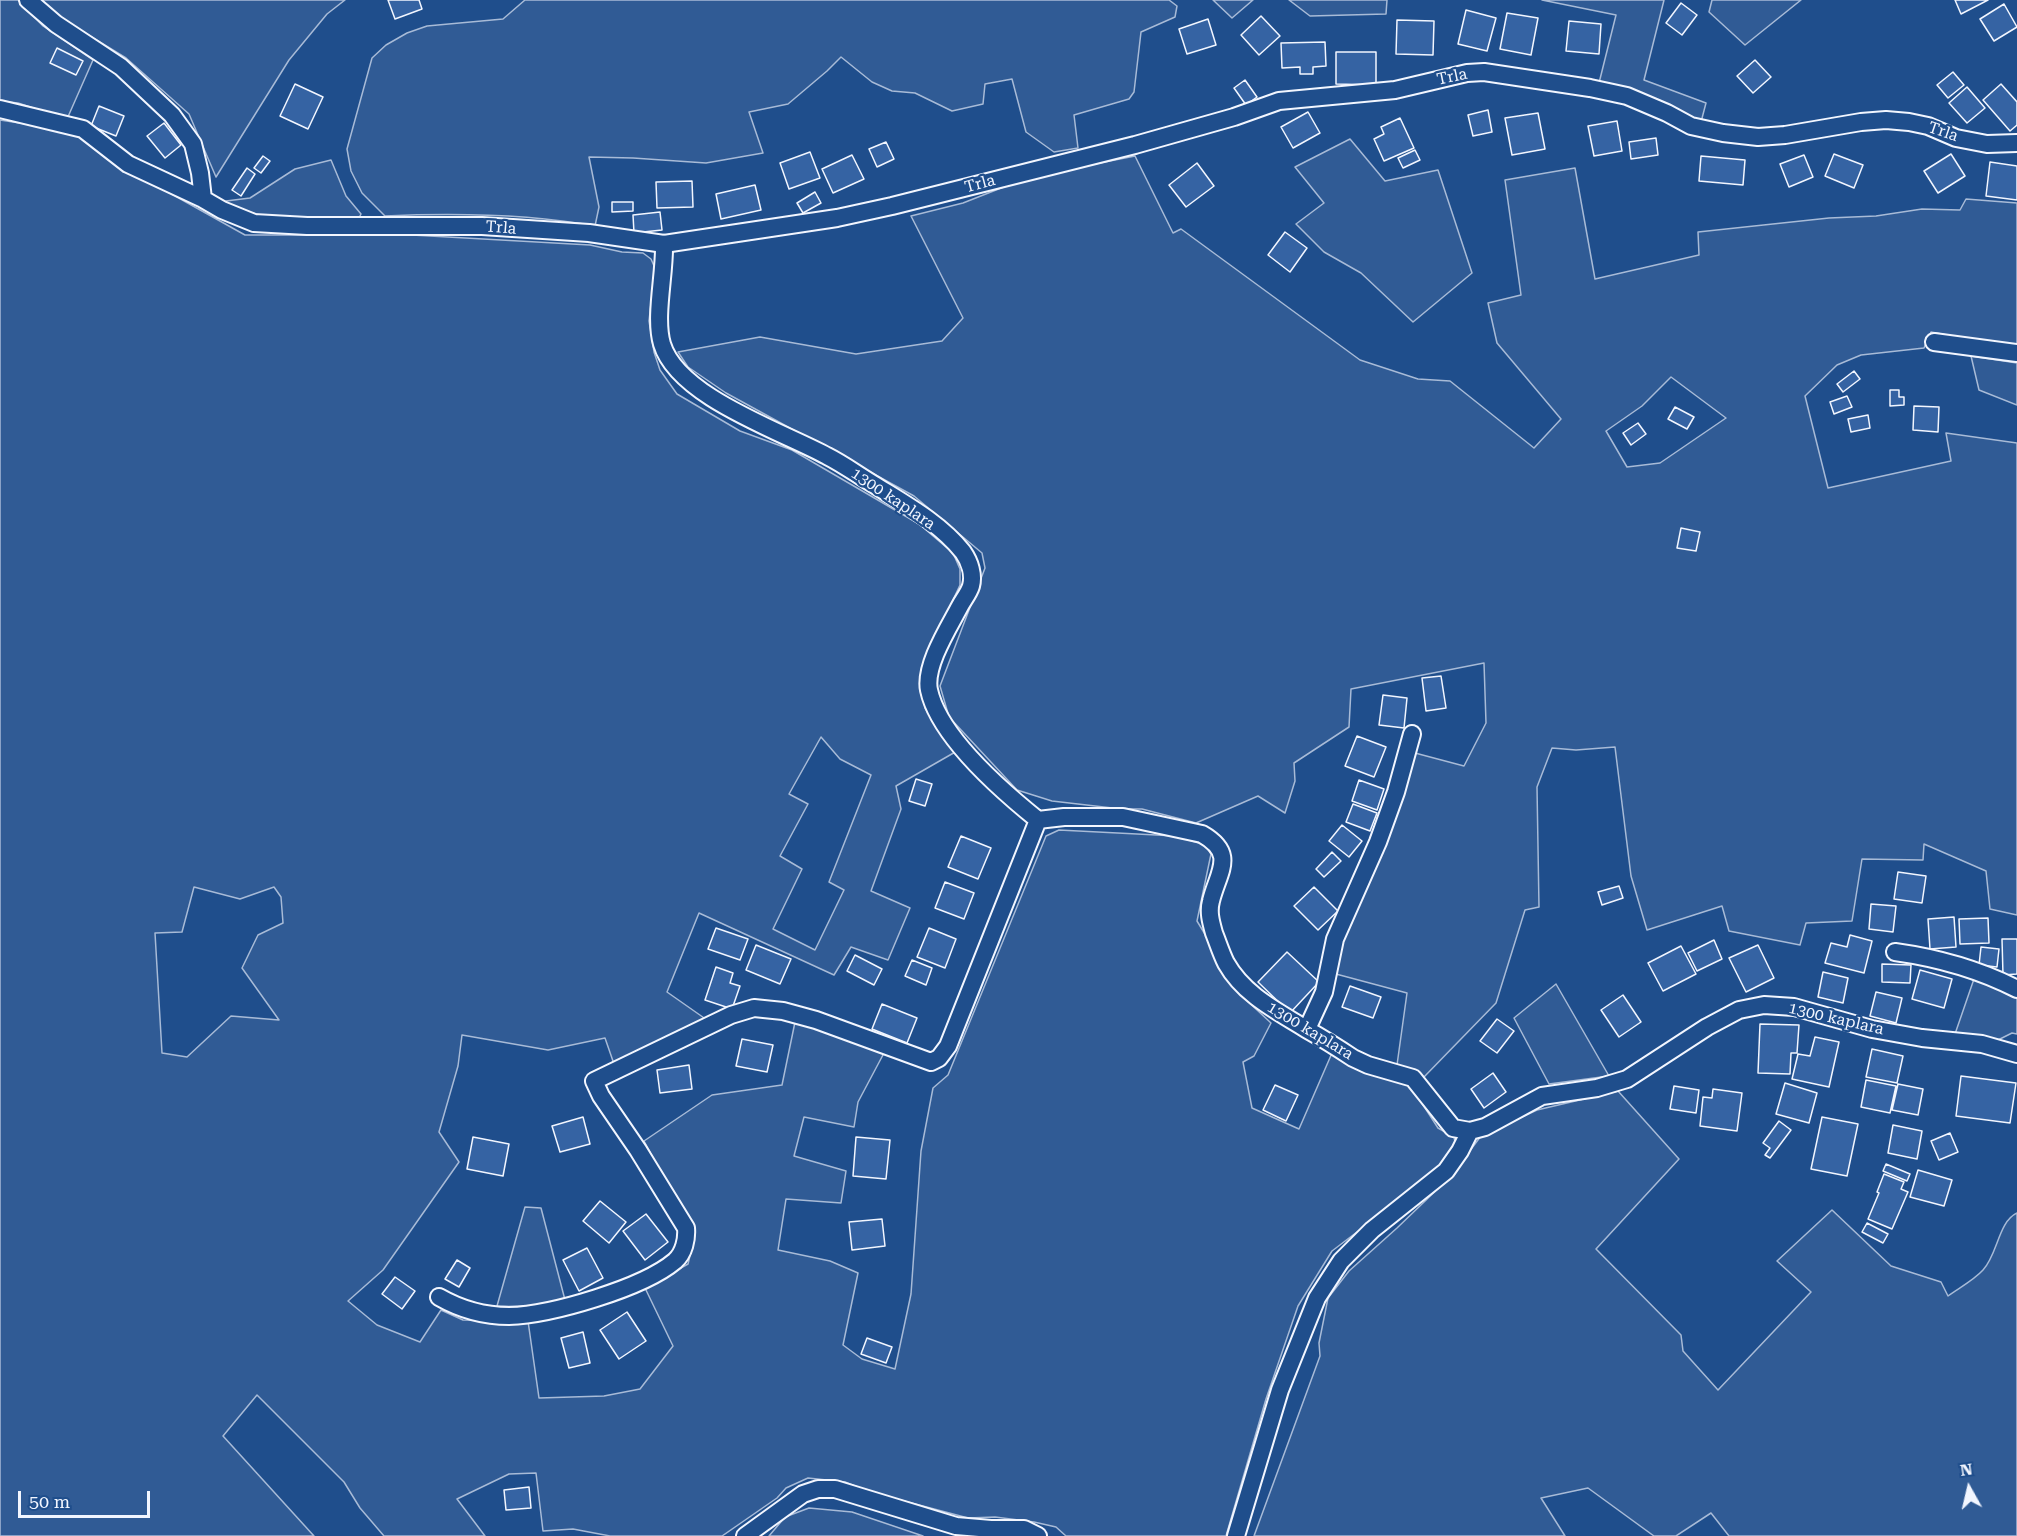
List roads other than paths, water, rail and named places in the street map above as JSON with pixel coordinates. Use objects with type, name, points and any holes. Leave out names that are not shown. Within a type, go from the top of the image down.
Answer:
[{"type":"street","points":[[28,0],[56,24],[121,68],[172,115],[193,143],[203,199]]},
{"type":"street","name":"Trla","points":[[0,110],[83,129],[128,164],[254,223],[308,226],[482,226],[589,234],[664,244],[837,218],[891,206],[1117,150],[1234,117],[1279,100],[1395,90],[1467,73],[1484,72],[1627,96],[1691,126],[1723,133],[1758,137],[1785,135],[1860,122],[1886,120],[1928,126],[1956,138],[1987,144],[2017,143]]},
{"type":"street","name":"1300 kaplara","points":[[664,244],[660,318],[663,344],[675,367],[722,405],[829,456],[925,516],[962,551],[969,561],[972,576],[970,587],[944,636],[930,673],[928,687],[939,717],[956,741],[988,776],[1038,820],[1064,817],[1123,817],[1202,834],[1208,838],[1222,856],[1222,874],[1211,901],[1210,922],[1227,964],[1243,984],[1263,1004],[1353,1058],[1368,1065],[1413,1078],[1453,1128],[1470,1131],[1485,1127],[1542,1096],[1597,1088],[1628,1079],[1707,1027],[1739,1010],[1764,1005],[1794,1007],[1872,1029],[1922,1038],[1982,1044],[2017,1054]]},
{"type":"street","points":[[1934,342],[2017,352]]},
{"type":"street","points":[[1307,1029],[1324,992],[1335,939],[1378,842],[1396,792],[1412,734]]},
{"type":"street","points":[[438,1297],[458,1308],[478,1313],[508,1316],[536,1313],[587,1301],[644,1280],[675,1261],[687,1238],[686,1228],[638,1150],[601,1096],[594,1081],[731,1015],[754,1008],[783,1011],[816,1020],[931,1062],[939,1058],[948,1046],[1038,820]]},
{"type":"street","points":[[1895,952],[1925,956],[1977,970],[2017,989]]},
{"type":"street","points":[[1236,1536],[1280,1390],[1317,1298],[1341,1261],[1372,1230],[1446,1171],[1470,1131]]},
{"type":"street","points":[[745,1536],[803,1494],[818,1489],[835,1489],[956,1526],[1024,1529],[1038,1536]]}]
